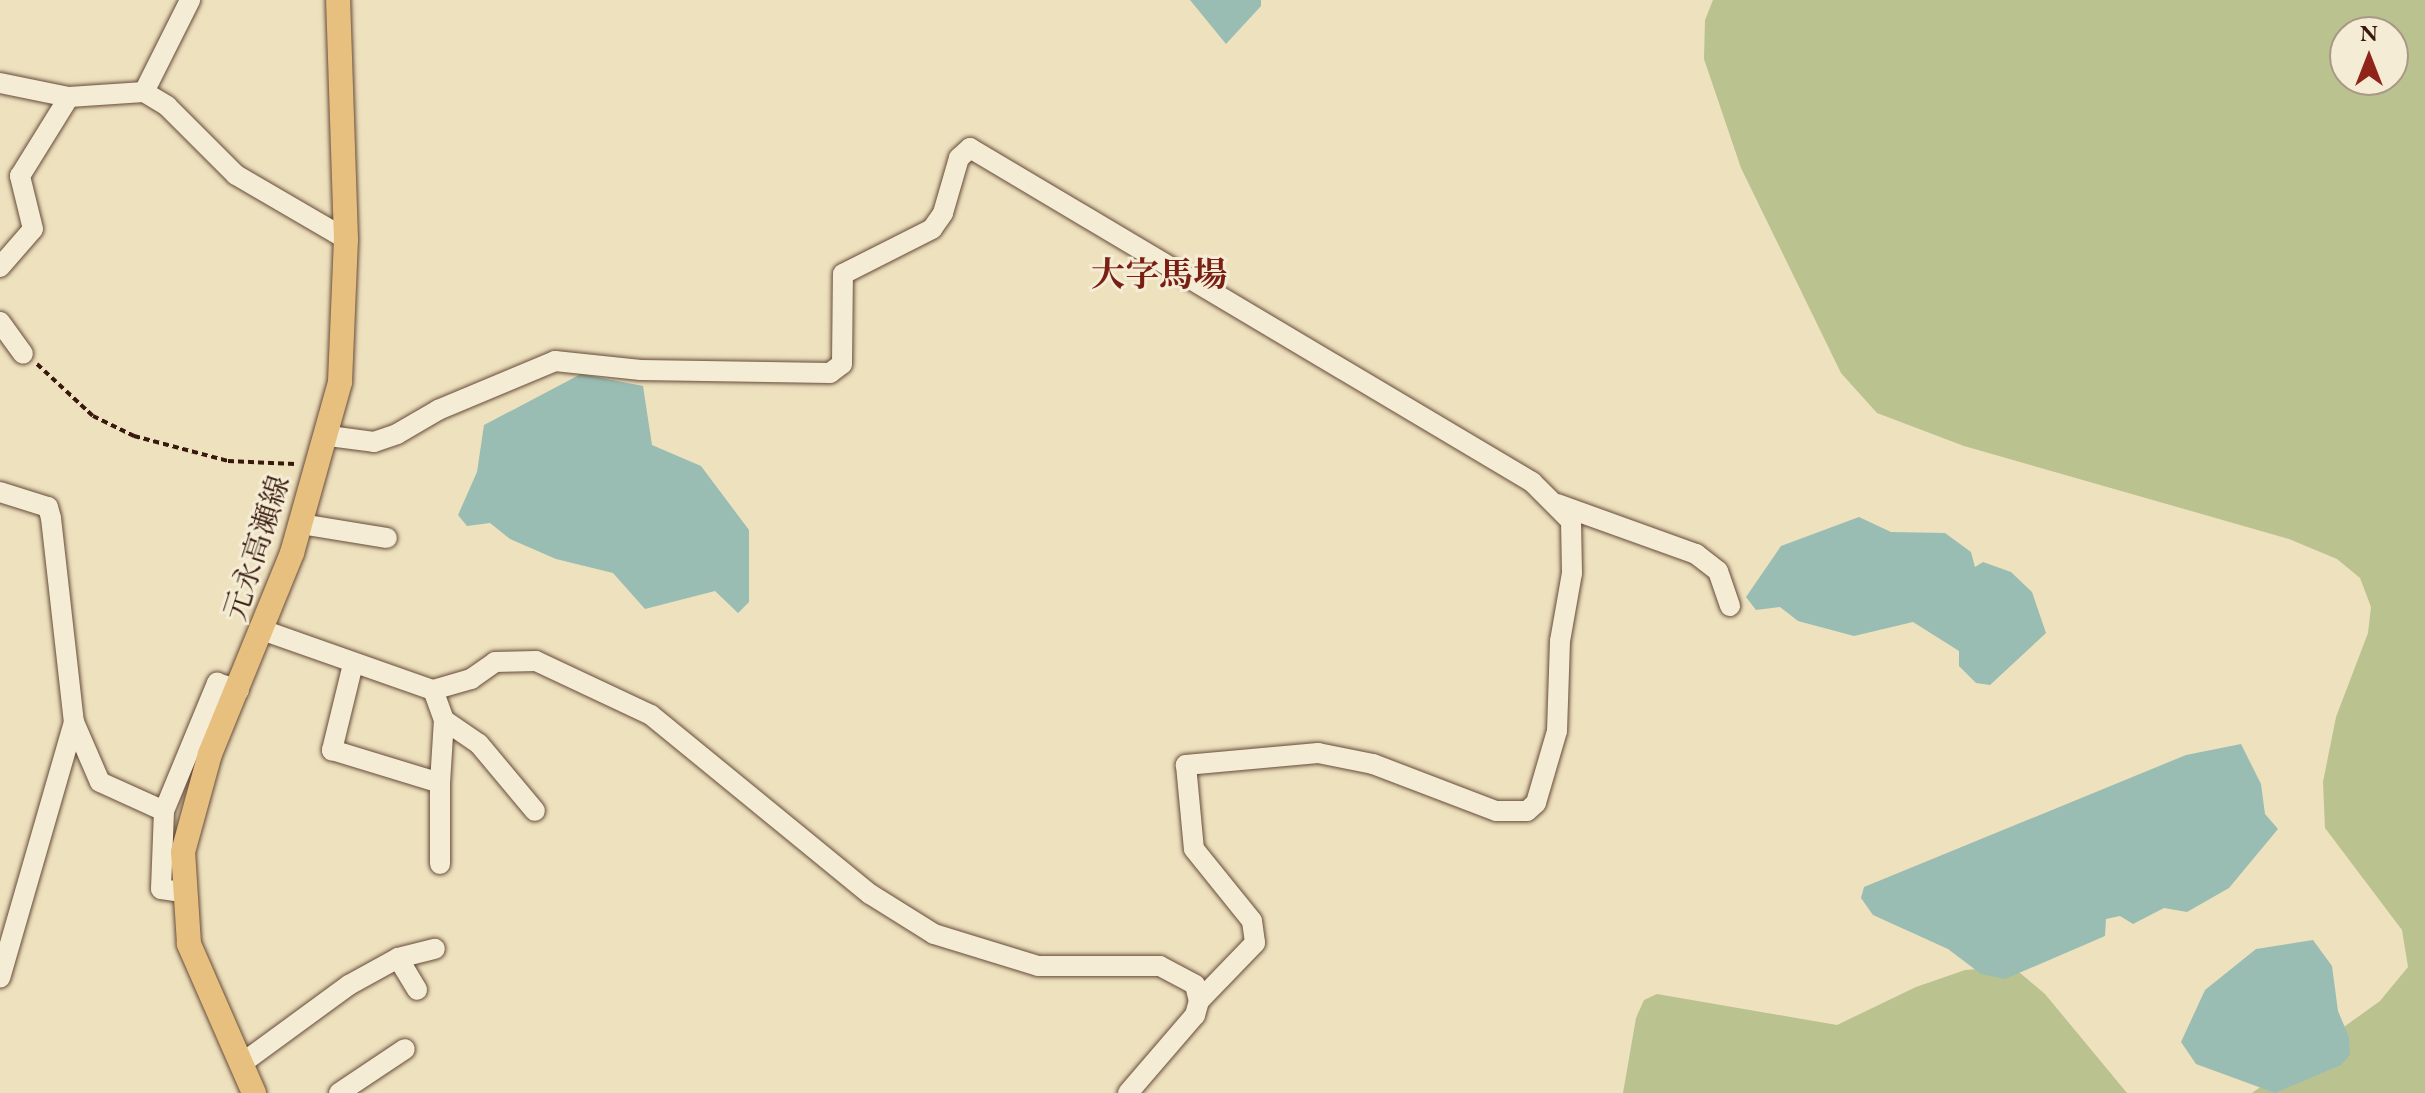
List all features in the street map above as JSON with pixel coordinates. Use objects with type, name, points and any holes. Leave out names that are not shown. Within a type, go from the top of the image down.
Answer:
[{"type":"main road","name":"元永高瀬線","points":[[254,1093],[189,944],[182,892],[190,811],[265,631],[329,436],[340,382],[346,239],[338,0]]},
{"type":"street","points":[[144,92],[190,0]]},
{"type":"street","points":[[0,83],[69,97],[144,92],[167,106],[236,175],[346,239]]},
{"type":"street","points":[[0,267],[33,229],[20,176],[69,97]]},
{"type":"street","points":[[329,436],[374,442],[397,434],[438,410],[555,361],[641,370],[830,373],[842,364],[843,274],[932,229],[943,213],[959,158],[970,148],[1329,357],[1532,482],[1571,521],[1572,573],[1560,641],[1557,731],[1536,803],[1527,811],[1496,811],[1373,764],[1318,753],[1186,765],[1198,859],[1257,931],[1255,943],[1199,1001],[1195,1015],[1128,1093]]},
{"type":"street","points":[[0,322],[23,354]]},
{"type":"street","points":[[0,492],[48,507],[74,722],[100,782],[164,811]]},
{"type":"street","points":[[1553,503],[1696,554],[1718,571],[1730,606]]},
{"type":"street","points":[[301,524],[387,538]]},
{"type":"street","points":[[265,631],[433,690],[471,679],[495,662],[536,661],[651,715],[870,894],[934,934],[1038,966],[1160,966],[1195,985],[1199,1001]]},
{"type":"street","points":[[353,664],[332,750],[440,783]]},
{"type":"street","points":[[182,892],[161,889],[164,811],[217,683],[239,690]]},
{"type":"street","points":[[433,690],[444,720],[440,864]]},
{"type":"street","points":[[444,720],[479,744],[535,811]]},
{"type":"street","points":[[0,978],[74,722]]},
{"type":"street","points":[[241,1064],[299,1016],[398,958],[435,949]]},
{"type":"street","points":[[398,958],[417,990]]},
{"type":"street","points":[[339,1093],[405,1049]]},
{"type":"path","points":[[23,354],[93,416],[134,436],[228,461],[318,465]]},
{"type":"green space","points":[[1713,0],[2425,0],[2425,1093],[2252,1093],[2380,1001],[2408,967],[2402,930],[2325,828],[2323,782],[2336,717],[2368,633],[2371,607],[2360,578],[2337,559],[2289,539],[1964,446],[1877,413],[1841,373],[1741,168],[1704,59],[1705,20]]},
{"type":"green space","points":[[1991,968],[2020,973],[2045,994],[2127,1093],[1623,1093],[1636,1018],[1644,1000],[1657,994],[1837,1025],[1916,987],[1965,970]]},
{"type":"water","points":[[1190,0],[1261,0],[1261,6],[1226,44]]},
{"type":"water","points":[[581,374],[643,386],[652,445],[701,466],[749,530],[749,602],[738,613],[715,591],[645,609],[613,573],[556,559],[510,539],[490,523],[467,526],[458,515],[477,472],[484,425]]},
{"type":"water","points":[[1859,517],[1891,532],[1945,533],[1971,552],[1975,567],[1983,562],[2011,572],[2032,592],[2046,633],[1990,685],[1976,683],[1959,666],[1959,651],[1913,622],[1854,636],[1798,621],[1780,607],[1756,610],[1746,597],[1781,546]]},
{"type":"water","points":[[2241,744],[2261,784],[2265,814],[2278,829],[2229,888],[2187,912],[2164,908],[2133,924],[2120,916],[2106,919],[2105,936],[2005,979],[1981,974],[1948,949],[1873,915],[1861,898],[1864,887],[2186,755]]},
{"type":"water","points":[[2313,940],[2332,966],[2338,1011],[2349,1037],[2350,1055],[2341,1065],[2275,1093],[2196,1064],[2181,1042],[2205,990],[2256,949]]},
{"type":"district","name":"大字馬場","points":[[1159,275]]}]
